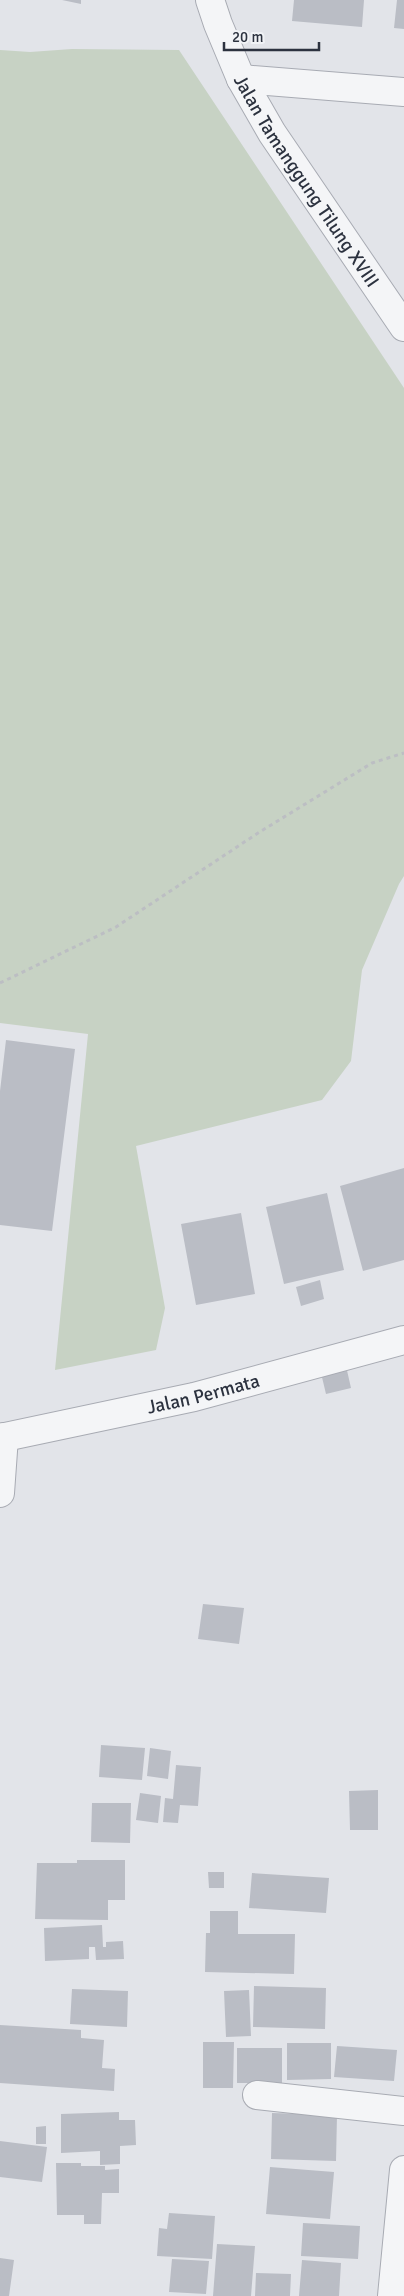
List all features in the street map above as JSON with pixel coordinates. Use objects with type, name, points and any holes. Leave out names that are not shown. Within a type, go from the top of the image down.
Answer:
[{"type":"street","name":"Jalan Tamanggung Tilung XVIII","points":[[210,0],[241,79],[272,133],[404,327]]},
{"type":"street","points":[[241,79],[404,92]]},
{"type":"street","name":"Jalan Permata","points":[[2,1437],[194,1397],[404,1340]]},
{"type":"street","points":[[0,1493],[2,1437]]},
{"type":"street","points":[[257,2095],[404,2111]]},
{"type":"street","points":[[392,2296],[404,2170]]},
{"type":"path","points":[[0,983],[116,927],[258,833],[372,763],[404,753]]},
{"type":"green space","points":[[72,49],[179,50],[404,388],[404,876],[362,970],[351,1061],[322,1100],[136,1146],[165,1308],[156,1350],[55,1370],[88,1034],[0,1023],[0,50],[30,52]]},
{"type":"building","points":[[62,0],[81,0],[81,4]]},
{"type":"building","points":[[294,0],[364,0],[362,27],[292,21]]},
{"type":"building","points":[[397,0],[404,0],[404,29],[394,28]]},
{"type":"building","points":[[6,1040],[75,1049],[52,1231],[0,1225],[0,1091]]},
{"type":"building","points":[[404,1168],[404,1260],[363,1271],[340,1186]]},
{"type":"building","points":[[327,1193],[344,1270],[284,1284],[266,1207]]},
{"type":"building","points":[[241,1213],[255,1294],[196,1305],[181,1224]]},
{"type":"building","points":[[320,1280],[324,1299],[301,1306],[296,1287]]},
{"type":"building","points":[[346,1366],[351,1388],[326,1394],[321,1373]]},
{"type":"building","points":[[203,1604],[244,1608],[239,1644],[198,1639]]},
{"type":"building","points":[[101,1745],[145,1748],[142,1780],[99,1777]]},
{"type":"building","points":[[150,1748],[171,1751],[168,1779],[147,1776]]},
{"type":"building","points":[[176,1765],[201,1767],[198,1806],[180,1805],[178,1823],[163,1822],[165,1798],[173,1799]]},
{"type":"building","points":[[378,1790],[378,1830],[350,1830],[349,1791]]},
{"type":"building","points":[[140,1793],[161,1796],[158,1823],[136,1820]]},
{"type":"building","points":[[92,1803],[131,1803],[130,1843],[91,1842]]},
{"type":"building","points":[[77,1860],[125,1860],[125,1900],[108,1900],[108,1920],[35,1919],[37,1863],[77,1863]]},
{"type":"building","points":[[208,1872],[224,1872],[224,1888],[209,1888]]},
{"type":"building","points":[[252,1873],[329,1878],[326,1913],[249,1908]]},
{"type":"building","points":[[210,1911],[238,1911],[238,1934],[295,1934],[294,1974],[205,1972],[206,1933],[210,1933]]},
{"type":"building","points":[[102,1925],[103,1947],[106,1947],[106,1942],[123,1941],[124,1959],[96,1960],[95,1947],[89,1947],[89,1959],[45,1961],[44,1928]]},
{"type":"building","points":[[254,1986],[326,1988],[325,2029],[253,2027]]},
{"type":"building","points":[[72,1989],[128,1991],[127,2027],[70,2024]]},
{"type":"building","points":[[249,1990],[251,2036],[226,2037],[224,1991]]},
{"type":"building","points":[[0,2025],[81,2030],[81,2038],[104,2040],[102,2068],[115,2069],[114,2091],[0,2083]]},
{"type":"building","points":[[203,2042],[234,2042],[233,2088],[203,2088]]},
{"type":"building","points":[[287,2043],[331,2043],[331,2079],[287,2080]]},
{"type":"building","points":[[337,2046],[397,2050],[394,2081],[334,2077]]},
{"type":"building","points":[[237,2048],[282,2048],[282,2083],[237,2083]]},
{"type":"building","points":[[119,2112],[119,2120],[135,2120],[136,2145],[120,2146],[120,2164],[100,2165],[100,2151],[61,2153],[61,2114]]},
{"type":"building","points":[[272,2113],[337,2115],[336,2161],[271,2159]]},
{"type":"building","points":[[46,2126],[46,2144],[36,2144],[36,2127]]},
{"type":"building","points":[[0,2141],[47,2147],[42,2182],[0,2177]]},
{"type":"building","points":[[56,2163],[81,2163],[81,2166],[105,2166],[105,2170],[119,2169],[119,2193],[102,2193],[101,2224],[84,2224],[84,2215],[57,2215]]},
{"type":"building","points":[[270,2167],[334,2172],[330,2219],[266,2214]]},
{"type":"building","points":[[169,2213],[215,2216],[212,2259],[157,2256],[159,2228],[167,2229]]},
{"type":"building","points":[[303,2223],[360,2226],[358,2259],[301,2256]]},
{"type":"building","points":[[217,2244],[255,2246],[251,2296],[213,2296]]},
{"type":"building","points":[[0,2258],[14,2260],[9,2296],[0,2296]]},
{"type":"building","points":[[172,2259],[209,2261],[206,2294],[169,2292]]},
{"type":"building","points":[[302,2260],[341,2263],[339,2296],[299,2296]]},
{"type":"building","points":[[256,2273],[291,2274],[290,2296],[255,2296]]}]
